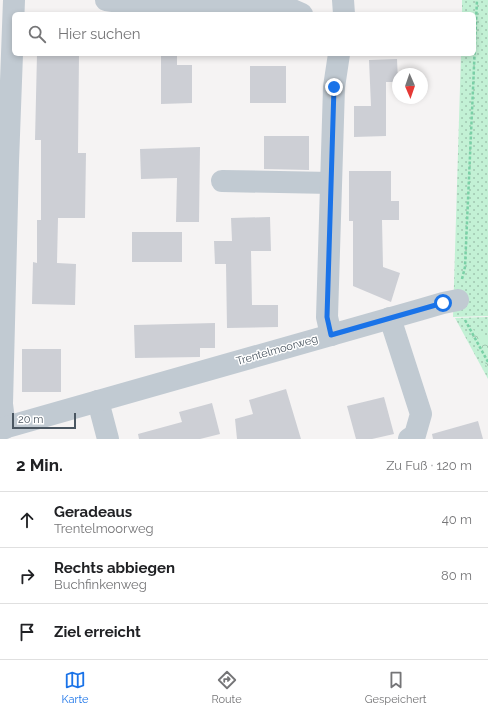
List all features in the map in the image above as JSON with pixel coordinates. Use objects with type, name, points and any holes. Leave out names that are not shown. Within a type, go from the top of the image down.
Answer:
[{"type":"street","points":[[13,12],[14,0]]},
{"type":"street","points":[[106,0],[160,8],[227,11],[295,8]]},
{"type":"street","points":[[343,0],[344,12]]},
{"type":"street","points":[[3,428],[4,162],[12,32]]},
{"type":"street","points":[[331,335],[327,317],[334,87],[339,56]]},
{"type":"street","points":[[222,181],[331,183]]},
{"type":"street","name":"Trentelmoorweg","points":[[3,428],[458,300]]},
{"type":"street","points":[[390,318],[421,414],[415,435],[409,439]]},
{"type":"street","points":[[98,401],[108,439]]},
{"type":"path","points":[[476,22],[477,0]]},
{"type":"path","points":[[474,56],[465,266],[458,300],[465,322],[488,362]]},
{"type":"green space","points":[[462,0],[488,0],[488,316],[453,317],[461,56],[476,56],[476,12],[462,12]]},
{"type":"green space","points":[[488,317],[488,379],[455,318]]},
{"type":"green space","points":[[467,326],[488,339],[488,369]]},
{"type":"building","points":[[37,56],[79,56],[78,153],[86,153],[85,218],[58,218],[57,263],[76,264],[75,305],[32,304],[33,262],[37,263],[37,220],[41,220],[41,140],[35,140]]},
{"type":"building","points":[[161,56],[177,56],[177,65],[192,65],[192,103],[161,104]]},
{"type":"building","points":[[397,59],[397,68],[392,68],[392,82],[386,82],[386,136],[354,137],[354,106],[371,106],[369,60]]},
{"type":"building","points":[[250,66],[286,66],[286,103],[250,103]]},
{"type":"building","points":[[264,136],[309,136],[309,170],[264,169]]},
{"type":"building","points":[[200,147],[199,222],[176,222],[177,178],[141,179],[140,149]]},
{"type":"building","points":[[349,171],[391,171],[391,201],[399,201],[399,220],[382,220],[383,267],[400,273],[391,302],[353,286],[353,221],[349,221]]},
{"type":"building","points":[[270,217],[271,251],[251,251],[252,305],[278,305],[278,327],[227,328],[226,264],[215,264],[214,241],[232,241],[231,218]]},
{"type":"building","points":[[132,232],[182,232],[182,262],[132,262]]},
{"type":"building","points":[[215,323],[215,348],[200,348],[200,357],[135,358],[134,325]]},
{"type":"building","points":[[22,349],[61,349],[61,392],[22,392]]},
{"type":"building","points":[[286,389],[301,439],[237,439],[235,419],[253,414],[249,400]]},
{"type":"building","points":[[384,397],[394,434],[372,439],[356,439],[347,406]]},
{"type":"building","points":[[212,403],[220,434],[200,439],[139,439],[138,434],[182,422],[179,412]]},
{"type":"building","points":[[478,421],[483,439],[433,439],[432,434]]},
{"type":"route","points":[[334,87],[327,317],[331,335],[443,303]]}]
